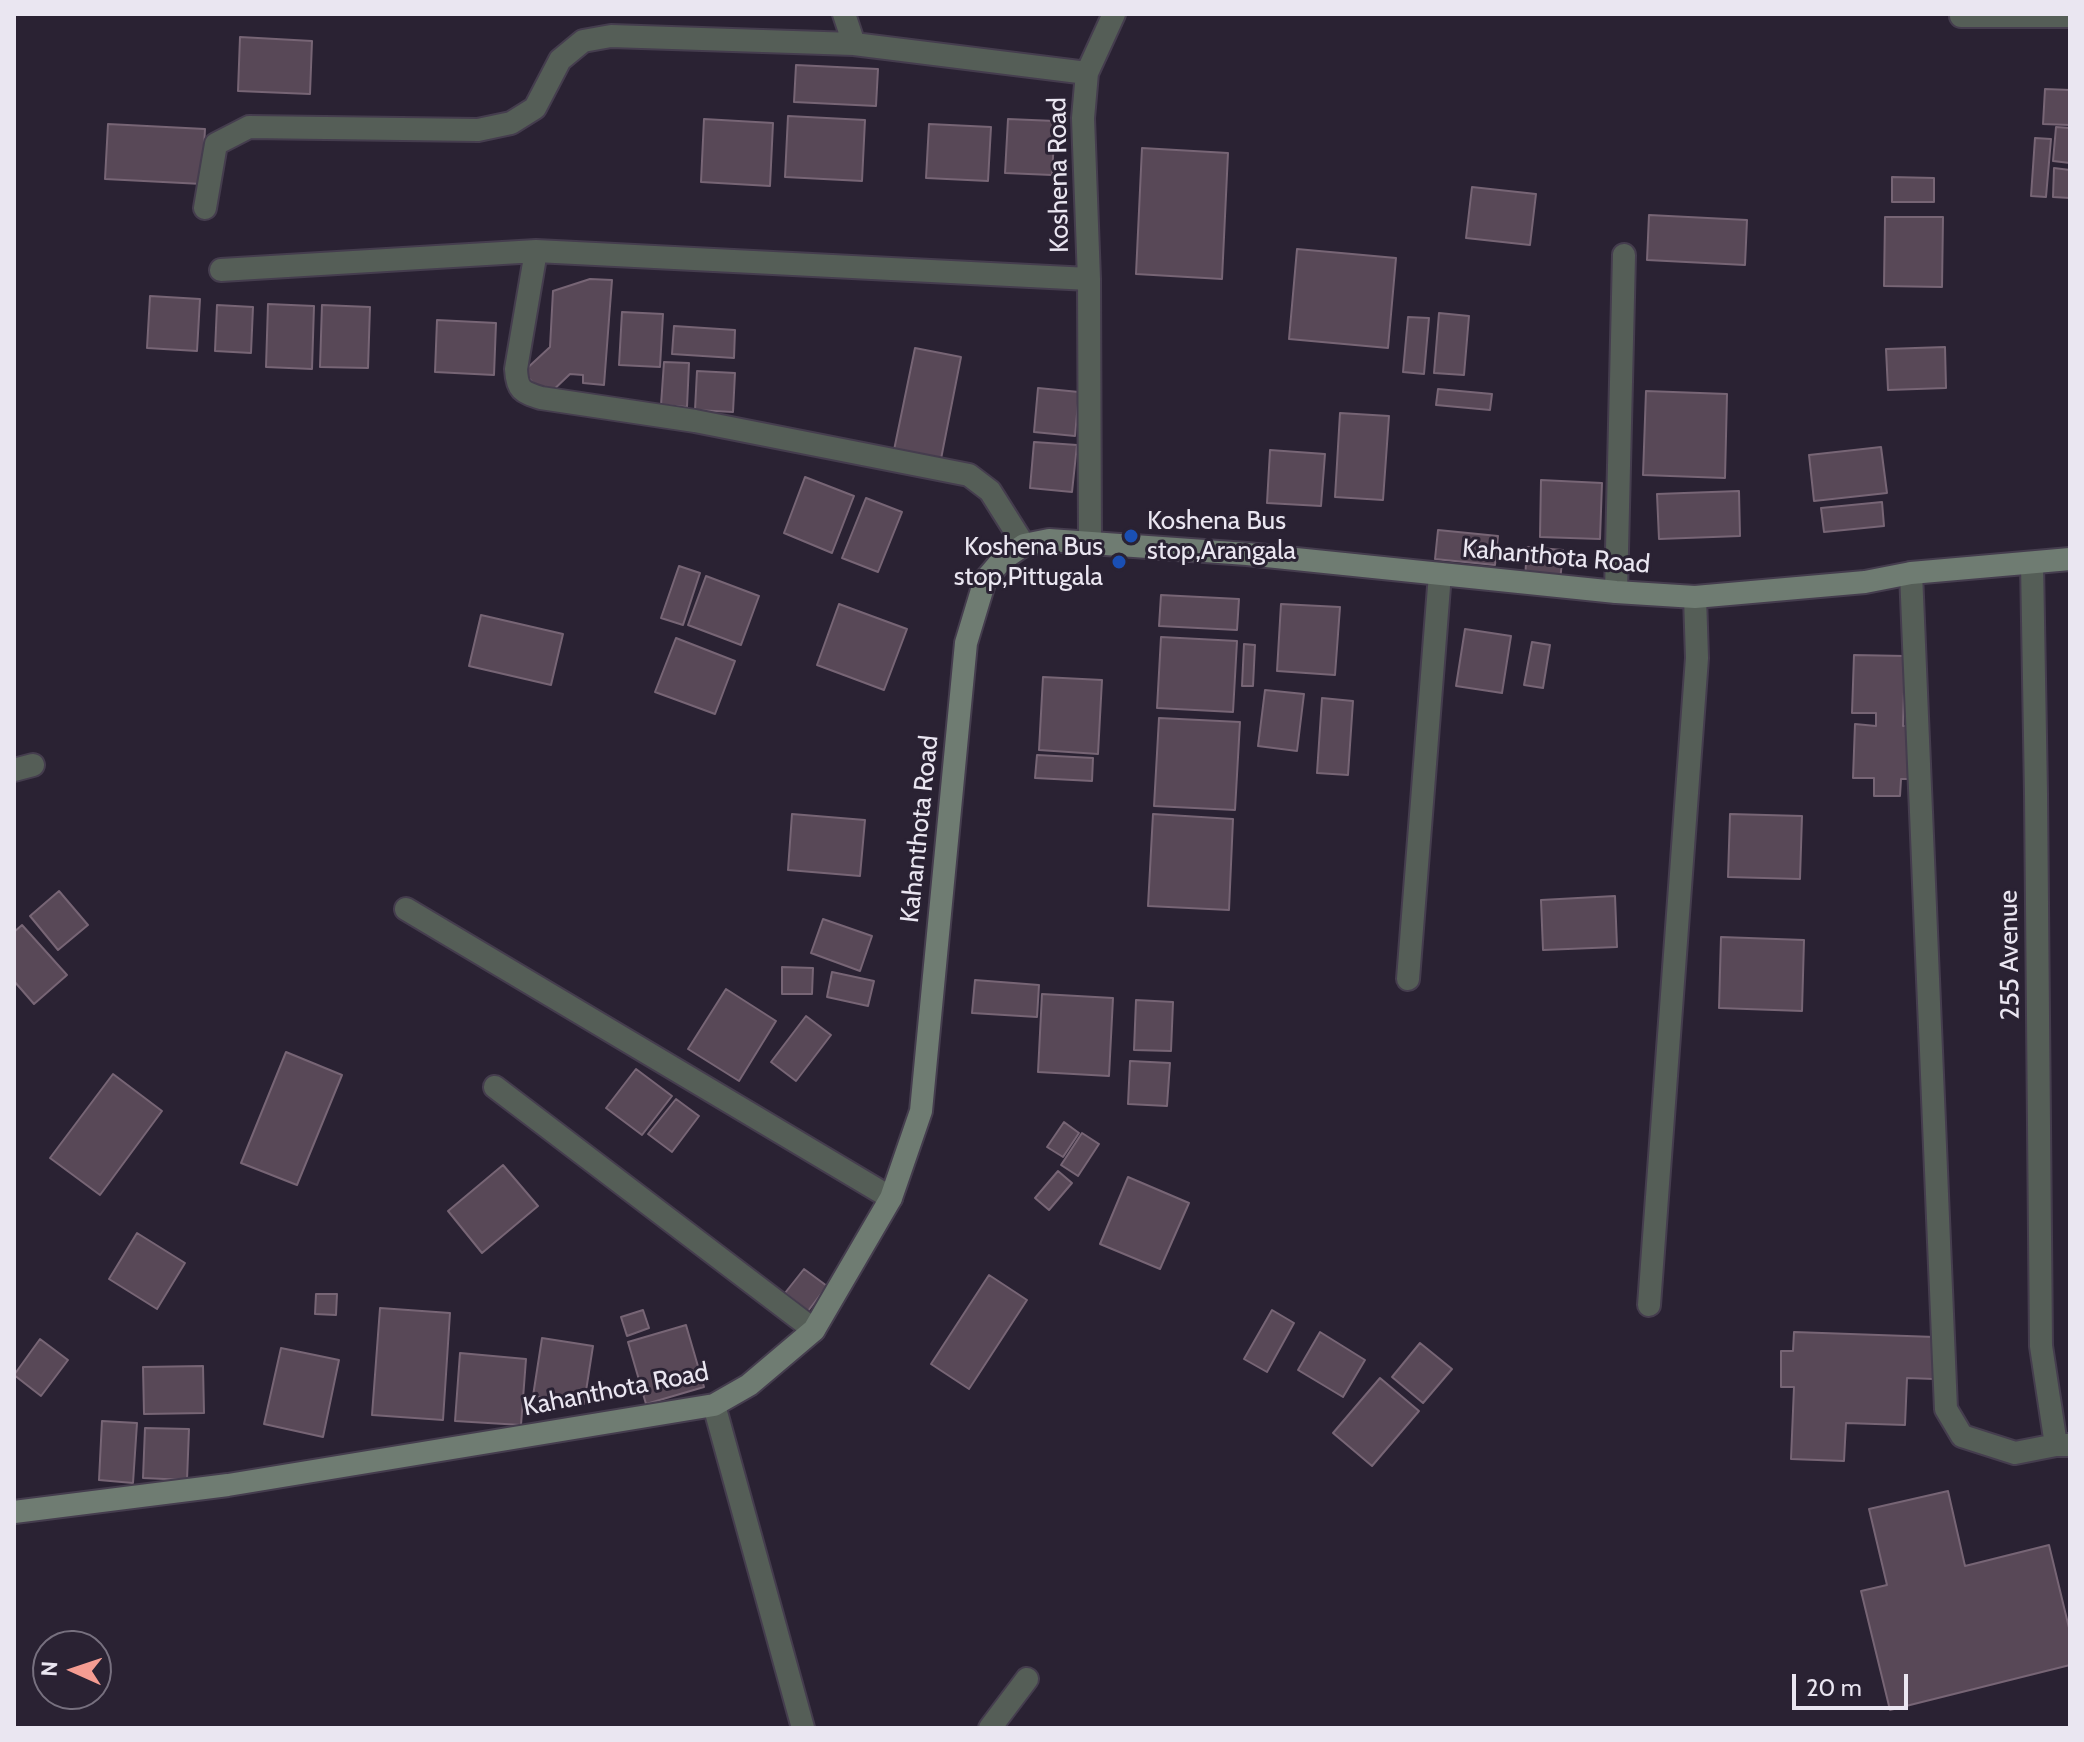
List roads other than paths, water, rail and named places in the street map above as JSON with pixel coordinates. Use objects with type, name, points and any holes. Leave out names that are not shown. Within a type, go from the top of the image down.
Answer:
[{"type":"main road","name":"Kahanthota Road","points":[[14,1512],[228,1485],[714,1405],[749,1385],[814,1330],[891,1198],[921,1111],[966,643],[985,580],[1002,560],[1024,545],[1049,540],[1247,554],[1616,592],[1695,597],[2070,559]]},
{"type":"street","points":[[844,14],[854,44]]},
{"type":"street","points":[[1087,73],[1114,14]]},
{"type":"street","points":[[1961,16],[2070,16]]},
{"type":"street","name":"Koshena Road","points":[[205,208],[216,144],[249,127],[478,130],[511,123],[535,108],[560,60],[583,41],[611,36],[854,44],[1087,73],[1083,118],[1089,279],[1090,542]]},
{"type":"street","points":[[536,251],[516,369],[517,382],[527,394],[695,421],[969,475],[990,491],[1024,545]]},
{"type":"street","points":[[221,270],[536,251],[1089,279]]},
{"type":"street","points":[[1616,592],[1624,255]]},
{"type":"street","name":"255 Avenue","points":[[2032,563],[2041,1346],[2063,1445]]},
{"type":"street","points":[[1911,573],[1946,1409],[1962,1436],[2015,1453],[2063,1445]]},
{"type":"street","points":[[1408,979],[1440,574]]},
{"type":"street","points":[[1649,1305],[1697,658],[1695,597]]},
{"type":"street","points":[[406,909],[891,1198]]},
{"type":"street","points":[[495,1087],[814,1330]]},
{"type":"street","points":[[714,1405],[803,1728]]},
{"type":"street","points":[[990,1728],[1027,1679]]},
{"type":"place","name":"Koshena Bus stop,Arangala","points":[[1131,536]]},
{"type":"place","name":"Koshena Bus stop,Pittugala","points":[[1119,562]]}]
